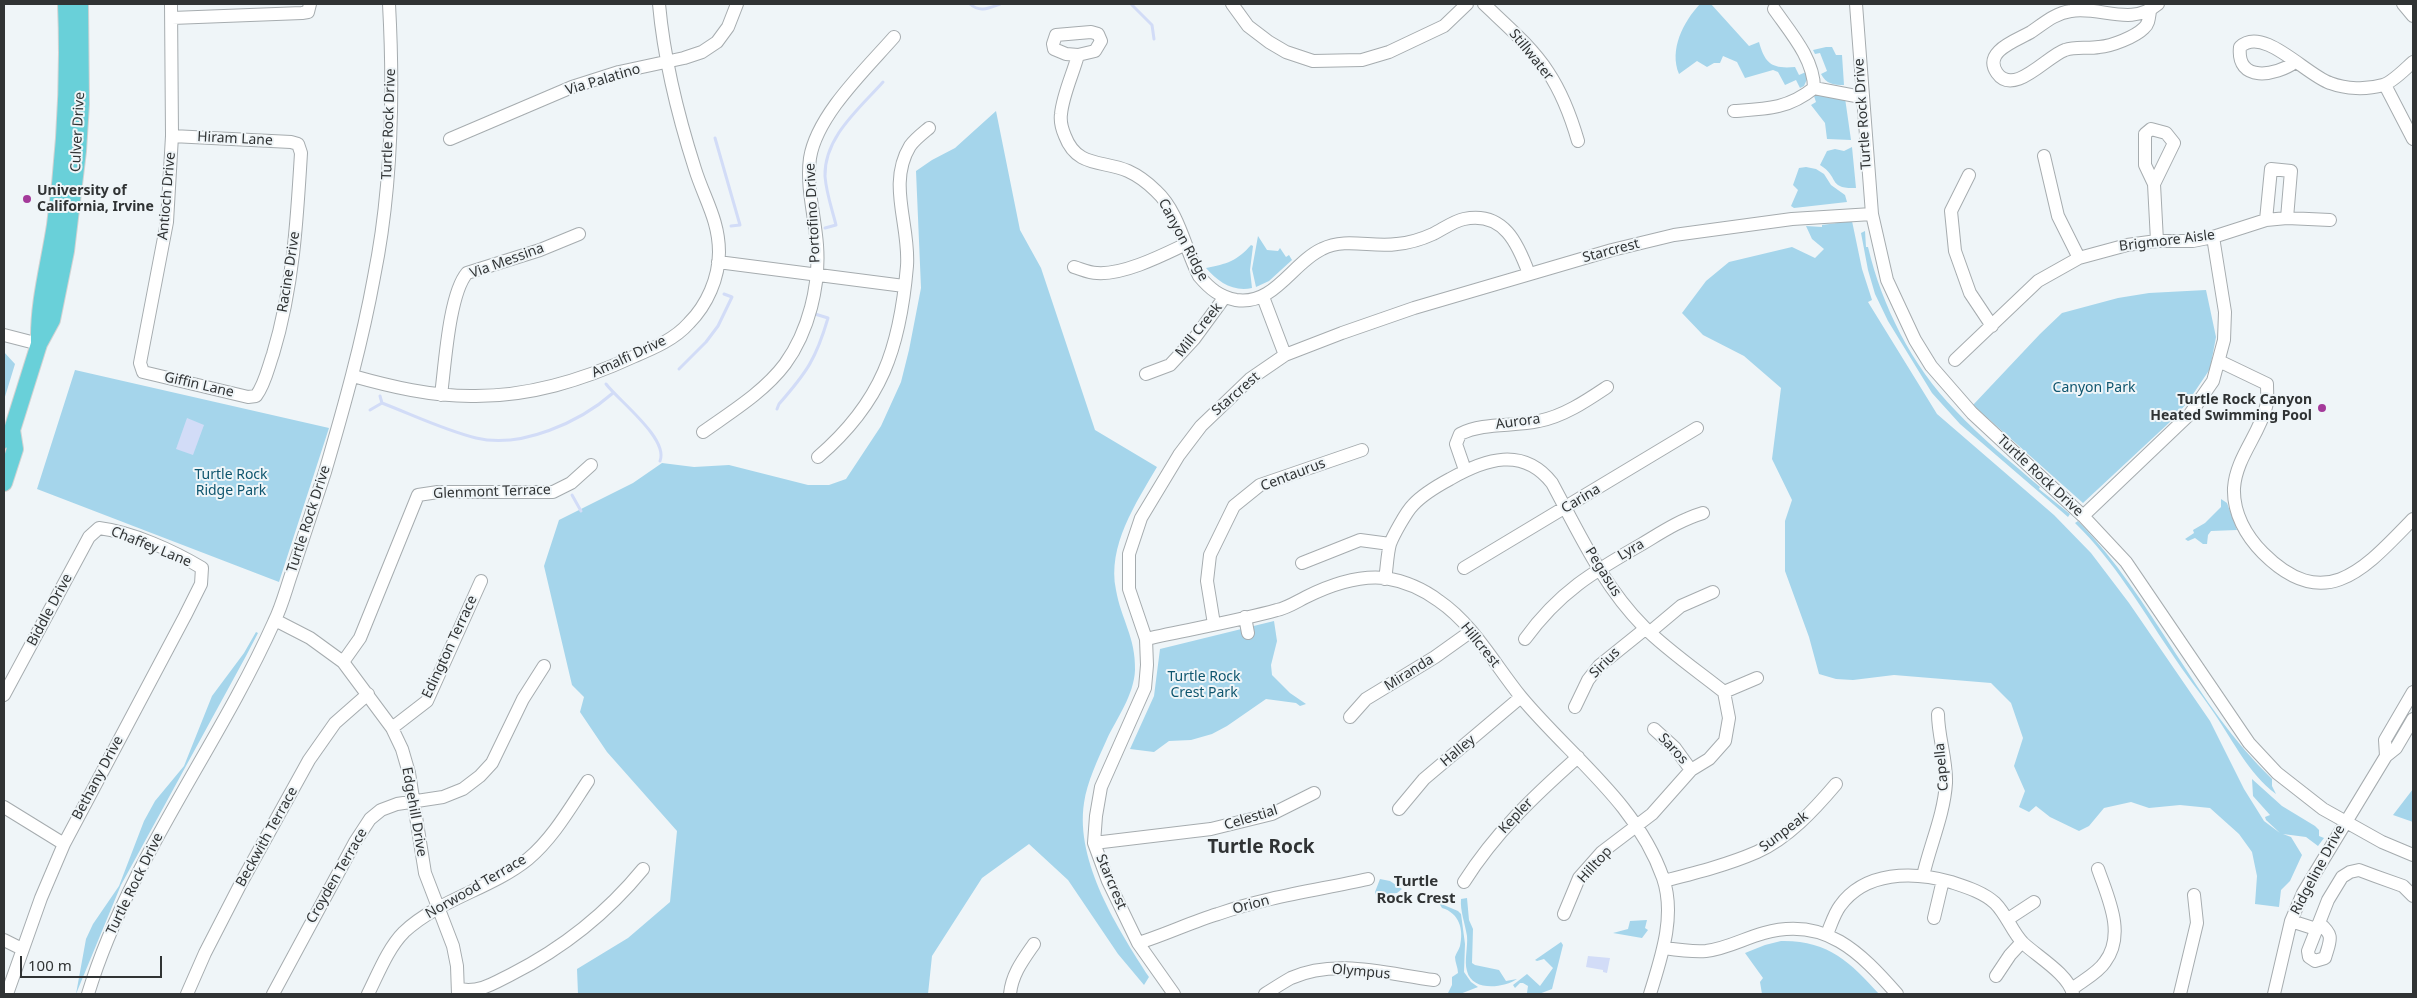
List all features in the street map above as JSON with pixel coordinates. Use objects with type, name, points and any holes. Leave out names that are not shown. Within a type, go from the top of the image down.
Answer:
[{"type":"main road","name":"Culver Drive","points":[[39,344],[38,317],[55,225],[64,141],[67,66],[66,4]]},
{"type":"main road","name":"Culver Drive","points":[[4,483],[16,449],[8,435],[39,344],[52,320],[66,251],[81,104],[80,4]]},
{"type":"street","name":"Antioch Drive","points":[[143,372],[140,363],[167,222],[172,136],[171,4]]},
{"type":"street","name":"Turtle Rock Drive","points":[[88,994],[119,912],[140,868],[276,620],[315,505],[353,376],[375,276],[386,192],[392,63],[389,4]]},
{"type":"street","name":"Amalfi Drive","points":[[353,376],[410,390],[441,395],[501,395],[534,391],[592,375],[650,350],[671,338],[689,324],[702,307],[716,276],[718,262],[716,222],[693,164],[667,62],[659,4]]},
{"type":"street","name":"Via Palatino","points":[[450,139],[572,87],[619,72],[667,62],[702,52],[717,42],[728,28],[737,4]]},
{"type":"street","points":[[1232,4],[1248,26],[1269,42],[1286,52],[1313,61],[1362,60],[1389,52],[1444,26],[1466,4]]},
{"type":"street","name":"Stillwater","points":[[1484,4],[1520,38],[1548,72],[1569,112],[1578,140]]},
{"type":"street","name":"Turtle Rock Drive","points":[[1856,4],[1861,98],[1872,214],[1887,280],[1915,340],[1931,366],[1972,413],[2084,516],[2126,562],[2249,743],[2277,772],[2323,809],[2382,842],[2410,851]]},
{"type":"street","points":[[2403,4],[2413,16]]},
{"type":"street","points":[[2154,7],[2144,29],[2099,47],[2076,48],[2058,52],[2024,77],[2015,81],[2006,80],[1997,73],[1994,65],[1997,52],[2005,45],[2057,15],[2070,11],[2085,10],[2123,16],[2154,7]]},
{"type":"street","points":[[172,18],[309,8]]},
{"type":"street","points":[[1774,10],[1807,59],[1814,74],[1814,88]]},
{"type":"street","name":"Portofino Drive","points":[[703,432],[748,399],[784,364],[804,330],[811,306],[816,275],[817,248],[810,179],[810,157],[829,114],[894,37]]},
{"type":"street","name":"Canyon Ridge","points":[[1078,55],[1061,115],[1062,129],[1073,152],[1084,159],[1128,171],[1143,179],[1157,192],[1168,205],[1184,245],[1200,276],[1207,286],[1224,298]]},
{"type":"street","points":[[2295,62],[2316,76],[2344,87],[2364,89],[2385,85],[2413,62]]},
{"type":"street","points":[[2385,85],[2413,139]]},
{"type":"street","points":[[1734,111],[1780,107],[1799,99],[1814,88],[1861,98]]},
{"type":"street","points":[[818,457],[854,422],[879,382],[898,333],[904,286],[907,237],[898,190],[903,164],[911,146],[929,128]]},
{"type":"street","name":"Hiram Lane","points":[[172,136],[291,142],[298,144]]},
{"type":"street","name":"Racine Drive","points":[[256,396],[262,388],[279,333],[289,290],[298,207],[301,153],[298,144]]},
{"type":"street","points":[[2044,156],[2058,216],[2079,258]]},
{"type":"street","points":[[2266,220],[2272,169],[2291,171],[2287,218]]},
{"type":"street","points":[[1969,175],[1951,211],[1955,251],[1970,293],[1992,326]]},
{"type":"street","points":[[2154,184],[2157,241]]},
{"type":"street","name":"Starcrest","points":[[1171,993],[1138,943],[1108,882],[1094,842],[1101,787],[1145,688],[1148,665],[1146,640],[1129,589],[1129,554],[1141,518],[1179,455],[1200,426],[1250,379],[1285,355],[1414,308],[1612,250],[1674,234],[1792,219],[1872,214]]},
{"type":"street","points":[[1224,298],[1240,300],[1263,297],[1308,258],[1322,249],[1346,242],[1387,246],[1402,244],[1430,235],[1464,219],[1477,218],[1494,222],[1509,232],[1519,247],[1529,274]]},
{"type":"street","name":"Brigmore Aisle","points":[[1955,360],[2038,281],[2079,258],[2127,245],[2157,241],[2193,241],[2213,237],[2266,220],[2287,218],[2330,220]]},
{"type":"street","name":"Via Messina","points":[[441,395],[452,319],[461,280],[467,273],[540,250],[579,234]]},
{"type":"street","points":[[2084,516],[2190,414],[2213,381],[2224,340],[2225,312],[2213,237]]},
{"type":"street","points":[[1074,267],[1097,273],[1126,268],[1150,261],[1184,245]]},
{"type":"street","points":[[718,262],[904,286]]},
{"type":"street","points":[[1263,297],[1285,355]]},
{"type":"street","name":"Mill Creek","points":[[1146,374],[1170,365],[1194,340],[1224,298]]},
{"type":"street","points":[[4,335],[39,344]]},
{"type":"street","points":[[2219,361],[2267,384],[2266,408],[2240,464],[2234,488],[2238,514],[2244,528],[2254,544],[2271,561],[2291,576],[2305,581],[2322,583],[2342,579],[2367,565],[2395,541],[2413,519]]},
{"type":"street","name":"Giffin Lane","points":[[143,372],[248,397],[256,396]]},
{"type":"street","name":"Aurora","points":[[1466,470],[1456,444],[1460,434],[1473,428],[1539,421],[1566,412],[1607,387]]},
{"type":"street","name":"Carina","points":[[1464,568],[1697,428]]},
{"type":"street","name":"Centaurus","points":[[1214,624],[1207,581],[1210,555],[1234,506],[1260,484],[1362,450]]},
{"type":"street","name":"Pegasus","points":[[1385,578],[1390,544],[1412,505],[1436,486],[1466,470],[1493,459],[1528,463],[1543,471],[1552,482],[1598,569],[1615,594],[1648,630],[1724,692]]},
{"type":"street","name":"Glenmont Terrace","points":[[343,662],[360,638],[418,495],[438,492],[553,492],[571,483],[590,465]]},
{"type":"street","name":"Lyra","points":[[1525,639],[1551,605],[1598,569],[1680,520],[1703,512]]},
{"type":"street","name":"Chaffey Lane","points":[[99,528],[114,530],[175,553],[202,568]]},
{"type":"street","name":"Biddle Drive","points":[[4,695],[88,537],[99,528]]},
{"type":"street","points":[[1302,563],[1360,540],[1390,544]]},
{"type":"street","name":"Bethany Drive","points":[[9,994],[22,949],[64,844],[201,584],[202,568]]},
{"type":"street","name":"Hillcrest","points":[[1146,640],[1279,610],[1312,594],[1349,580],[1385,578],[1404,582],[1440,601],[1470,632],[1521,697],[1578,757],[1638,826],[1664,881],[1667,903],[1664,948]]},
{"type":"street","name":"Edington Terrace","points":[[392,728],[427,701],[481,581]]},
{"type":"street","name":"Sirius","points":[[1575,707],[1588,680],[1599,666],[1682,606],[1713,592]]},
{"type":"street","points":[[1245,618],[1248,634]]},
{"type":"street","name":"Edgehill Drive","points":[[276,620],[310,638],[343,662],[392,728],[402,749],[414,802],[417,836],[425,873],[453,946],[458,992]]},
{"type":"street","name":"Miranda","points":[[1350,717],[1366,699],[1435,657],[1470,632]]},
{"type":"street","name":"Croyden Terrace","points":[[273,994],[350,850],[370,819],[381,810],[444,797],[463,789],[480,776],[492,763],[524,699],[544,666]]},
{"type":"street","points":[[1638,826],[1652,814],[1691,770],[1709,759],[1726,741],[1729,718],[1724,692],[1758,678]]},
{"type":"street","name":"Ridgeline Drive","points":[[2386,756],[2385,740],[2413,692]]},
{"type":"street","name":"Beckwith Terrace","points":[[187,994],[205,952],[309,760],[335,723],[368,694]]},
{"type":"street","name":"Halley","points":[[1399,809],[1424,779],[1521,697]]},
{"type":"street","name":"Capella","points":[[1923,876],[1930,847],[1944,808],[1946,780],[1938,734],[1938,714]]},
{"type":"street","name":"Ridgeline Drive","points":[[2274,994],[2291,921],[2306,887],[2344,821],[2386,756],[2396,748],[2413,719]]},
{"type":"street","name":"Saros","points":[[1654,729],[1675,748],[1691,770]]},
{"type":"street","name":"Kepler","points":[[1464,882],[1503,827],[1527,802],[1578,757]]},
{"type":"street","name":"Norwood Terrace","points":[[368,994],[387,956],[403,933],[438,908],[502,876],[527,859],[546,841],[588,781]]},
{"type":"street","name":"Sunpeak","points":[[1664,881],[1732,862],[1758,851],[1800,822],[1836,784]]},
{"type":"street","name":"Celestial","points":[[1094,842],[1210,829],[1272,814],[1314,793]]},
{"type":"street","points":[[4,807],[64,844]]},
{"type":"street","name":"Hilltop","points":[[1564,914],[1579,878],[1602,852],[1638,826]]},
{"type":"street","points":[[458,992],[476,991],[488,986],[518,971],[576,936],[625,890],[643,869]]},
{"type":"street","points":[[1827,934],[1840,906],[1853,892],[1869,883],[1889,876],[1923,876],[1943,880],[1979,892],[1994,903],[2008,919],[2022,942],[2049,964],[2072,992],[2105,964],[2113,948],[2115,935],[2113,914],[2098,869]]},
{"type":"street","points":[[2291,921],[2318,926],[2333,890],[2342,877],[2350,872],[2359,870],[2403,886],[2413,896]]},
{"type":"street","name":"Orion","points":[[1138,943],[1217,914],[1263,901],[1368,879]]},
{"type":"street","points":[[1934,918],[1943,880]]},
{"type":"street","points":[[2180,994],[2197,923],[2194,895]]},
{"type":"street","points":[[2008,919],[2034,902]]},
{"type":"street","points":[[1650,994],[1664,948],[1708,951],[1767,932],[1790,930],[1827,934],[1856,951],[1896,994]]},
{"type":"street","points":[[4,940],[22,949]]},
{"type":"street","points":[[1996,976],[2022,942]]},
{"type":"street","points":[[1010,994],[1017,968],[1034,944]]},
{"type":"street","name":"Olympus","points":[[1265,994],[1292,978],[1319,970],[1341,967],[1434,980]]},
{"type":"green space","points":[[1700,4],[1711,4],[1749,46],[1759,42],[1764,55],[1771,64],[1781,67],[1795,67],[1799,75],[1806,72],[1808,77],[1804,86],[1800,88],[1796,80],[1785,85],[1778,72],[1773,70],[1745,78],[1737,62],[1723,56],[1720,63],[1714,63],[1707,67],[1697,61],[1679,74],[1676,65],[1676,55],[1679,37],[1688,19]]},
{"type":"green space","points":[[1832,47],[1836,55],[1842,55],[1844,85],[1831,83],[1825,80],[1821,74],[1827,71],[1820,53],[1815,54],[1813,50]]},
{"type":"green space","points":[[1818,94],[1832,98],[1845,98],[1851,140],[1827,139],[1825,123],[1811,105],[1816,102],[1814,96]]},
{"type":"green space","points":[[996,111],[1020,230],[1041,268],[1095,430],[1157,467],[1132,510],[1119,541],[1114,574],[1118,600],[1133,648],[1135,659],[1134,679],[1132,688],[1090,779],[1085,795],[1083,825],[1092,871],[1112,916],[1149,977],[1144,985],[1118,954],[1068,880],[1029,844],[982,878],[932,956],[928,994],[578,994],[577,969],[628,938],[670,902],[677,831],[607,752],[580,712],[584,697],[572,685],[544,566],[559,520],[633,483],[662,463],[694,467],[729,465],[808,485],[829,485],[846,479],[881,426],[901,382],[909,350],[921,288],[916,171],[955,148]]},
{"type":"green space","points":[[1852,147],[1856,188],[1841,187],[1826,169],[1820,165],[1827,151],[1835,149],[1844,151]]},
{"type":"green space","points":[[1799,168],[1816,169],[1824,174],[1831,185],[1845,195],[1847,202],[1794,208],[1791,206],[1798,190],[1793,185]]},
{"type":"green space","points":[[1852,221],[1862,269],[1872,300],[1868,302],[1937,414],[2054,515],[2091,553],[2129,603],[2210,721],[2244,789],[2264,821],[2280,833],[2266,820],[2265,817],[2270,815],[2253,796],[2252,779],[2282,806],[2315,826],[2319,830],[2319,836],[2324,838],[2318,846],[2306,837],[2283,834],[2291,837],[2302,855],[2290,881],[2281,890],[2279,907],[2255,904],[2257,876],[2252,852],[2239,834],[2210,808],[2180,805],[2149,808],[2131,802],[2104,808],[2089,826],[2079,831],[2050,817],[2036,806],[2029,812],[2019,807],[2025,791],[2014,766],[2023,738],[2011,703],[1991,683],[1894,675],[1853,680],[1836,679],[1819,674],[1809,637],[1785,571],[1785,521],[1792,500],[1772,459],[1781,388],[1744,356],[1703,335],[1682,313],[1706,281],[1729,262],[1792,247],[1815,258],[1824,249],[1812,239],[1806,226],[1822,227],[1822,225]]},
{"type":"green space","points":[[1865,231],[1866,247],[1868,247],[1881,291],[1890,313],[1912,355],[1925,374],[1939,393],[1965,420],[1996,450],[2040,487],[2039,489],[2070,514],[2068,517],[1960,424],[1932,393],[1888,321],[1875,294],[1861,233]]},
{"type":"green space","points":[[1258,236],[1267,250],[1278,251],[1280,248],[1286,257],[1289,255],[1292,260],[1269,281],[1256,287],[1252,269]]},
{"type":"green space","points":[[1251,245],[1253,246],[1250,270],[1252,288],[1238,289],[1226,285],[1206,268],[1231,261],[1241,255]]},
{"type":"green space","name":"Canyon Park","points":[[2206,290],[2216,337],[2210,369],[2187,403],[2171,421],[2083,503],[1973,405],[2062,313],[2118,298],[2149,293]]},
{"type":"green space","points":[[4,352],[15,364],[4,400]]},
{"type":"green space","name":"Turtle Rock Ridge Park","points":[[75,370],[329,428],[279,582],[37,489]]},
{"type":"green space","points":[[2221,499],[2227,503],[2237,530],[2211,531],[2208,535],[2207,544],[2203,544],[2195,538],[2188,541],[2185,539],[2221,507]]},
{"type":"green space","points":[[2078,521],[2105,551],[2129,584],[2219,718],[2244,750],[2272,779],[2272,786],[2276,794],[2249,767],[2126,584],[2075,523]]},
{"type":"green space","name":"Turtle Rock Crest Park","points":[[1274,621],[1277,641],[1271,665],[1272,675],[1290,693],[1306,704],[1300,706],[1296,703],[1266,699],[1212,734],[1191,740],[1169,741],[1154,752],[1130,749],[1154,696],[1160,649]]},
{"type":"green space","points":[[256,632],[258,633],[246,656],[121,885],[76,994],[86,939],[93,924],[119,886],[144,821],[155,801],[184,766],[212,696],[244,653]]},
{"type":"green space","points":[[2413,789],[2413,822],[2393,815]]},
{"type":"green space","points":[[1380,879],[1390,881],[1402,889],[1397,893],[1376,895],[1375,892]]},
{"type":"green space","points":[[1467,898],[1469,920],[1473,929],[1472,963],[1499,970],[1506,981],[1517,979],[1497,986],[1489,986],[1482,985],[1470,978],[1466,967],[1467,936],[1461,904],[1461,899]]},
{"type":"green space","points":[[1439,903],[1461,914],[1465,944],[1464,972],[1471,982],[1478,987],[1460,994],[1448,993],[1452,985],[1452,977],[1458,973],[1455,957],[1460,946],[1461,928],[1453,914],[1442,908]]},
{"type":"green space","points":[[1647,920],[1645,928],[1648,930],[1642,938],[1613,933],[1628,929],[1630,921]]},
{"type":"green space","points":[[1781,941],[1812,944],[1837,955],[1858,972],[1879,994],[1762,994],[1760,982],[1763,978],[1745,953]]},
{"type":"green space","points":[[1561,942],[1563,945],[1552,989],[1539,994],[1527,993],[1528,986],[1523,983],[1520,983],[1515,988],[1513,985],[1527,974],[1540,986],[1553,968],[1544,959],[1535,960]]},
{"type":"shaded area","points":[[187,418],[204,425],[193,455],[176,449]]},
{"type":"shaded area","points":[[1588,956],[1610,958],[1607,973],[1603,972],[1603,970],[1586,967]]},
{"type":"waterway","points":[[970,4],[981,9],[1000,4]]},
{"type":"waterway","points":[[1131,4],[1152,25],[1154,39]]},
{"type":"waterway","points":[[825,228],[836,225],[825,176],[826,162],[830,149],[845,124],[883,82]]},
{"type":"waterway","points":[[715,138],[740,225],[731,226]]},
{"type":"waterway","points":[[679,369],[706,342],[718,326],[732,297],[724,294]]},
{"type":"waterway","points":[[777,409],[804,374],[815,355],[828,318],[815,314]]},
{"type":"waterway","points":[[606,384],[650,431],[661,452],[660,461]]},
{"type":"waterway","points":[[380,396],[382,403],[452,431],[476,438],[512,440],[549,431],[567,423],[584,414],[613,393]]},
{"type":"waterway","points":[[370,410],[382,403]]},
{"type":"waterway","points":[[572,495],[581,511]]},
{"type":"place","name":"University of California, Irvine","points":[[27,199]]},
{"type":"place","name":"Turtle Rock Canyon Heated Swimming Pool","points":[[2322,408]]},
{"type":"district","name":"Turtle Rock","points":[[1261,848]]},
{"type":"district","name":"Turtle Rock Crest","points":[[1416,890]]}]
